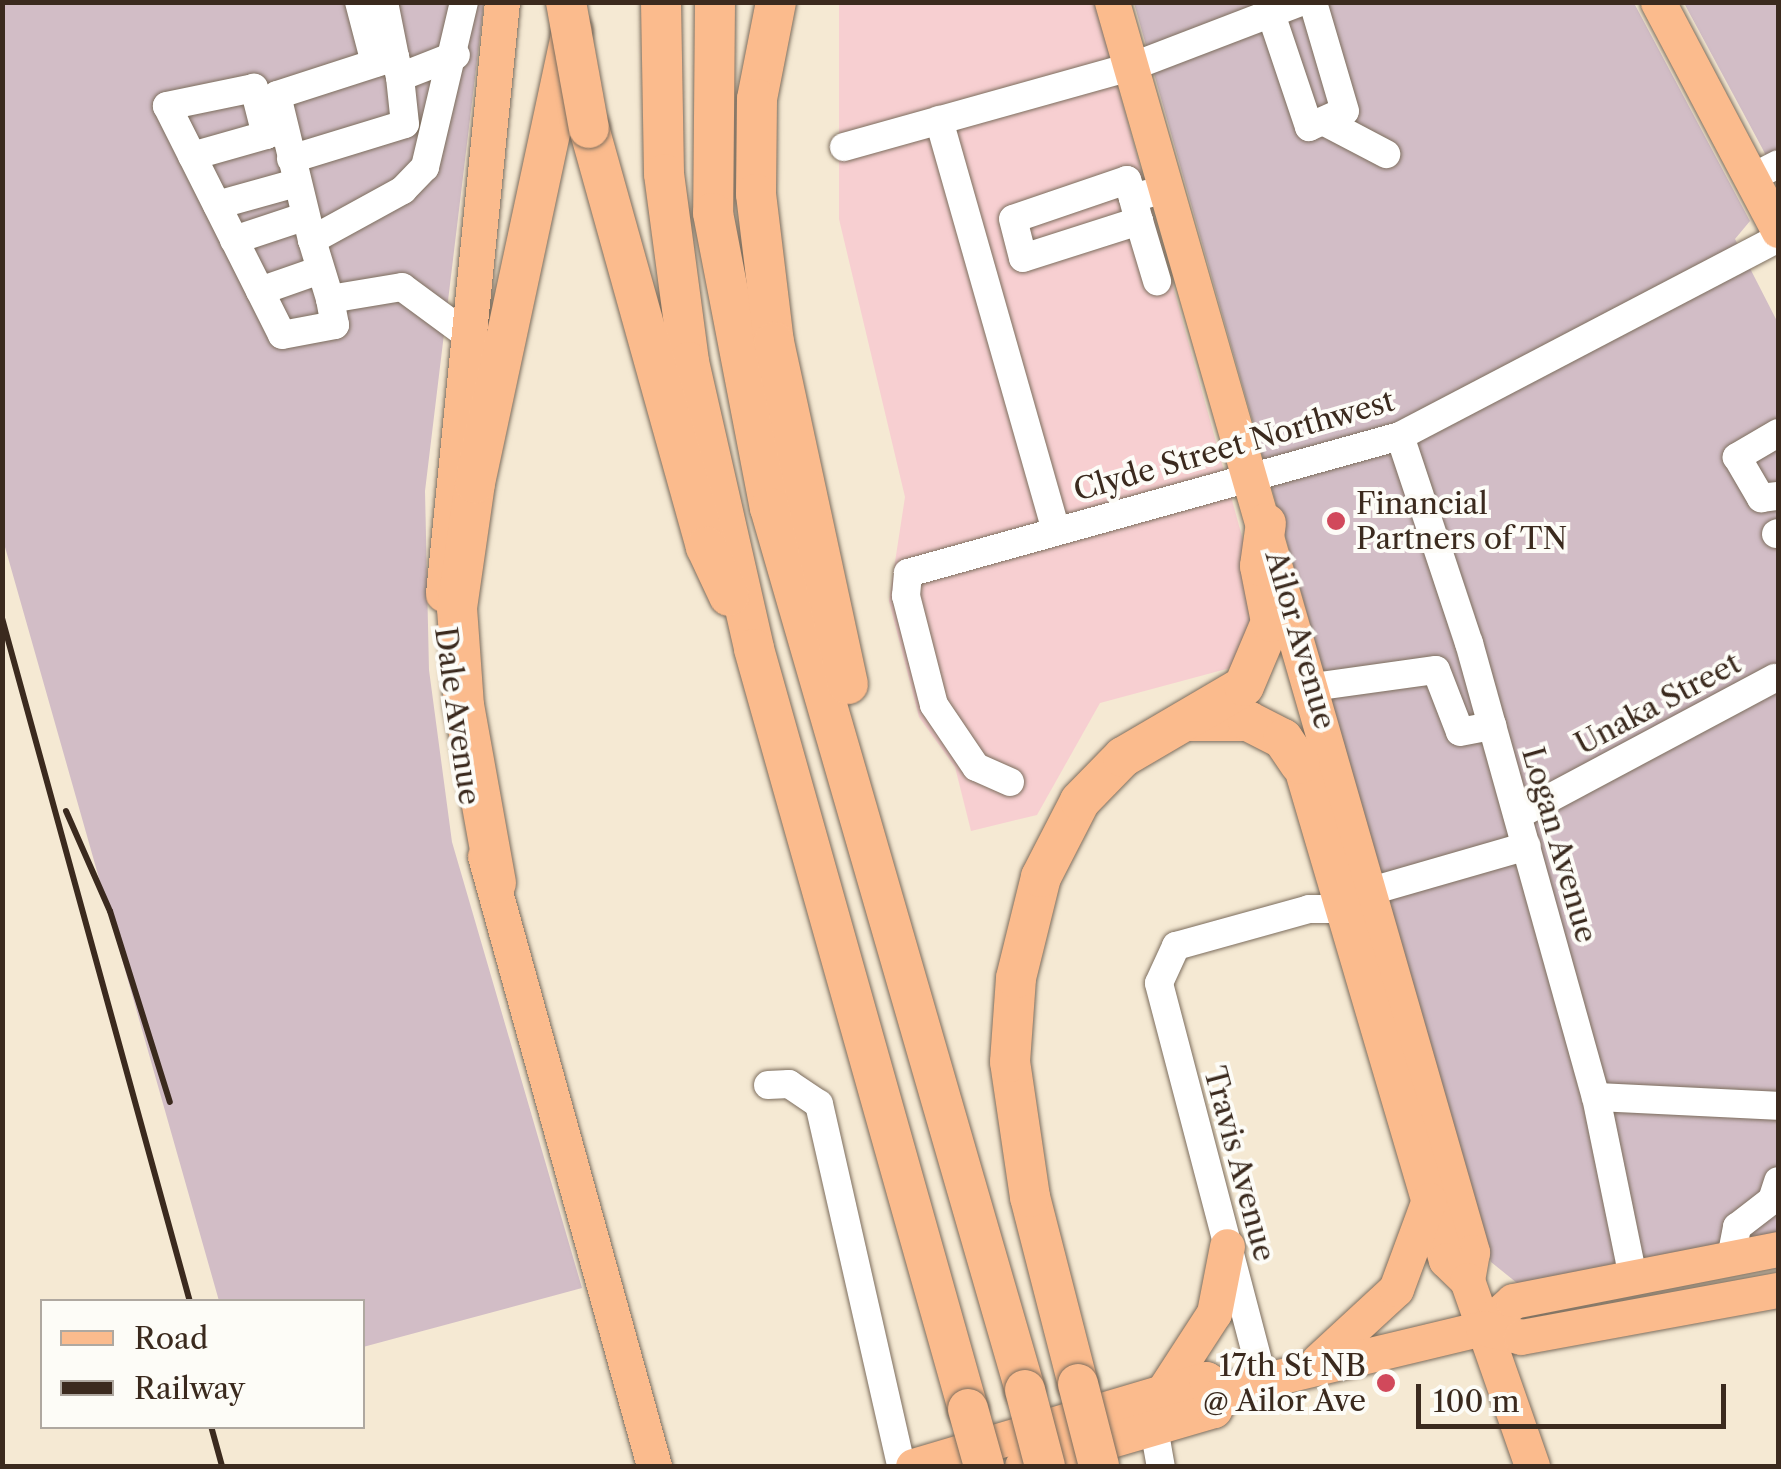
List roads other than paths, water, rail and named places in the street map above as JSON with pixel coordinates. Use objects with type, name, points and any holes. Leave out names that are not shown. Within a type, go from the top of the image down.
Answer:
[{"type":"highway","points":[[566,2],[590,128],[706,547],[754,649]]},
{"type":"highway","points":[[496,883],[464,706],[458,608],[474,482],[578,2]]},
{"type":"highway","points":[[661,2],[664,174],[689,362],[754,649],[984,1466]]},
{"type":"highway","points":[[715,2],[713,213],[770,508],[910,972],[1045,1466]]},
{"type":"highway","points":[[776,2],[757,98],[756,194],[774,342],[910,972]]},
{"type":"highway","points":[[1099,1466],[1030,1197],[1010,1062],[1016,978],[1041,877],[1080,801],[1124,756],[1244,686],[1268,644],[1266,523]]},
{"type":"highway","points":[[1180,722],[1248,721],[1283,739],[1300,764]]},
{"type":"main road","name":"Dale Avenue","points":[[502,2],[446,531],[445,670],[472,822],[496,883],[654,1466]]},
{"type":"main road","name":"Ailor Avenue","points":[[1112,2],[1127,54],[1146,202],[1186,253],[1314,688],[1359,900],[1446,1260],[1467,1280],[1532,1466]]},
{"type":"main road","points":[[1122,2],[1127,54]]},
{"type":"main road","points":[[1658,2],[1765,171],[1778,230]]},
{"type":"main road","name":"Ailor Avenue","points":[[1300,764],[1359,900],[1472,1252],[1467,1280]]},
{"type":"main road","points":[[1306,1370],[1396,1289],[1429,1199]]},
{"type":"main road","points":[[1164,1390],[1214,1313],[1227,1246]]},
{"type":"main road","points":[[1483,1328],[1512,1302],[1778,1250]]},
{"type":"main road","points":[[913,1466],[1206,1380],[1224,1390],[1483,1328],[1521,1337],[1778,1290]]},
{"type":"main road","points":[[1022,1466],[1214,1410],[1224,1390]]},
{"type":"street","points":[[234,240],[307,228],[403,190],[425,166],[456,55],[464,2]]},
{"type":"street","points":[[844,147],[1300,2]]},
{"type":"street","points":[[1269,10],[1308,127],[1327,123],[1344,111],[1313,2]]},
{"type":"street","points":[[217,205],[404,124],[381,4]]},
{"type":"street","points":[[275,131],[277,95],[390,66],[456,55]]},
{"type":"street","points":[[254,88],[293,171],[307,228],[330,299],[334,326],[282,336],[167,106],[254,88]]},
{"type":"street","points":[[938,120],[1056,532]]},
{"type":"street","points":[[1327,123],[1386,154]]},
{"type":"street","points":[[192,156],[275,131]]},
{"type":"street","points":[[1146,202],[1154,272],[1186,253]]},
{"type":"street","name":"Clyde Street Northwest","points":[[1010,782],[976,767],[934,705],[906,596],[908,573],[1400,436],[1778,238]]},
{"type":"street","points":[[260,291],[320,270]]},
{"type":"street","points":[[330,299],[402,287],[467,336]]},
{"type":"street","points":[[1778,433],[1737,464],[1762,498],[1778,496]]},
{"type":"street","name":"Logan Avenue","points":[[1400,436],[1527,846],[1596,1098],[1633,1278]]},
{"type":"street","points":[[1314,688],[1436,670],[1460,732],[1492,726]]},
{"type":"street","name":"Unaka Street","points":[[1518,816],[1775,678]]},
{"type":"street","points":[[1359,900],[1527,846]]},
{"type":"street","name":"Travis Avenue","points":[[1263,1380],[1164,1011],[1163,964],[1176,946],[1308,909],[1359,900]]},
{"type":"street","points":[[768,1085],[788,1084],[819,1104],[901,1466]]},
{"type":"street","points":[[1596,1098],[1778,1106]]},
{"type":"street","points":[[1732,1258],[1736,1228],[1772,1200],[1778,1181]]},
{"type":"street","points":[[1154,1428],[1161,1466]]},
{"type":"railway","points":[[2,618],[189,1299]]},
{"type":"railway","points":[[66,811],[110,911],[170,1102]]},
{"type":"railway","points":[[212,1429],[222,1466]]},
{"type":"place","name":"Financial Partners of TN","points":[[1336,521]]},
{"type":"place","name":"17th St NB @ Ailor Ave","points":[[1386,1383]]}]
